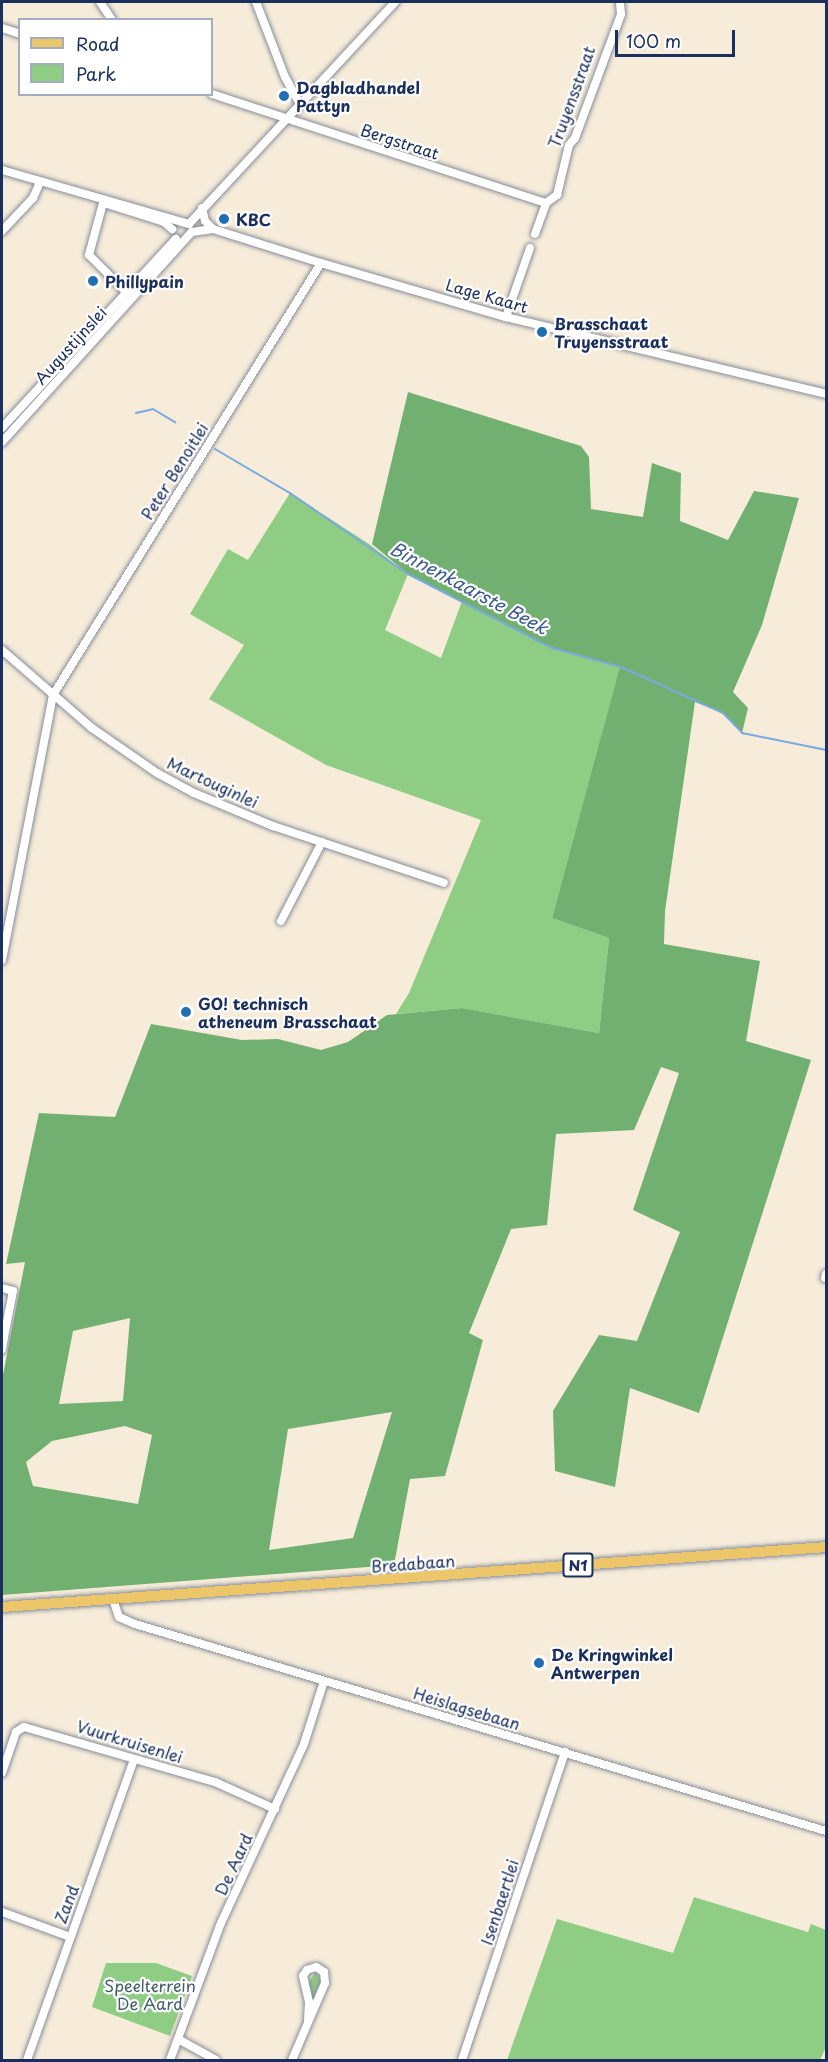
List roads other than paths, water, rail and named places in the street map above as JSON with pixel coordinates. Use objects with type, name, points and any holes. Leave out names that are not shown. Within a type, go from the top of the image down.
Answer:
[{"type":"main road","name":"Bredabaan","points":[[2,1607],[826,1547]]},
{"type":"street","points":[[100,2],[111,18]]},
{"type":"street","points":[[256,2],[285,77],[300,104]]},
{"type":"street","points":[[175,225],[180,239],[202,208],[394,2]]},
{"type":"street","name":"Truyensstraat","points":[[535,234],[546,203],[557,195],[569,145],[576,138],[621,14],[620,2]]},
{"type":"street","points":[[2,28],[18,33]]},
{"type":"street","name":"Bergstraat","points":[[213,94],[285,120],[546,203]]},
{"type":"street","name":"Lage Kaart","points":[[2,170],[82,194],[124,203],[175,225]]},
{"type":"street","points":[[2,231],[33,198],[40,182]]},
{"type":"street","name":"Lage Kaart","points":[[82,194],[164,222],[190,228],[213,229],[506,317],[826,394]]},
{"type":"street","points":[[103,203],[89,255],[126,292]]},
{"type":"street","points":[[202,208],[205,221],[213,229]]},
{"type":"street","name":"Augustijnslei","points":[[2,428],[126,292],[180,239]]},
{"type":"street","name":"Augustijnslei","points":[[2,442],[180,239]]},
{"type":"street","points":[[506,317],[530,248]]},
{"type":"street","name":"Peter Benoitlei","points":[[53,695],[321,262]]},
{"type":"street","name":"Martouginlei","points":[[2,650],[92,728],[157,773],[234,812],[444,883]]},
{"type":"street","points":[[2,960],[53,695]]},
{"type":"street","points":[[281,921],[322,842]]},
{"type":"street","points":[[2,1288],[13,1291],[4,1325],[2,1349]]},
{"type":"street","name":"Heislagsebaan","points":[[114,1599],[117,1614],[123,1620],[826,1831]]},
{"type":"street","name":"De Aard","points":[[170,2061],[221,1923],[304,1744],[324,1681]]},
{"type":"street","name":"Vuurkruisenlei","points":[[2,1773],[16,1732],[24,1727],[215,1782],[275,1809]]},
{"type":"street","name":"Isenbaertlei","points":[[462,2061],[564,1752]]},
{"type":"street","name":"Zand","points":[[27,2061],[134,1759]]},
{"type":"street","points":[[2,1912],[70,1937]]},
{"type":"street","points":[[292,2061],[326,1979],[316,1967],[307,1970],[303,1976],[309,2002],[308,2020]]},
{"type":"street","points":[[178,2040],[216,2061]]},
{"type":"waterway","name":"Binnenkaarste Beek","points":[[136,413],[153,409],[175,422]]},
{"type":"waterway","name":"Binnenkaarste Beek","points":[[215,449],[290,493],[408,574],[552,648],[621,667],[723,713],[742,733],[826,750]]},
{"type":"place","name":"Dagbladhandel Pattyn","points":[[284,96]]},
{"type":"place","name":"KBC","points":[[224,219]]},
{"type":"place","name":"Phillypain","points":[[93,281]]},
{"type":"place","name":"Brasschaat Truyensstraat","points":[[542,332]]},
{"type":"place","name":"GO! technisch atheneum Brasschaat","points":[[186,1012]]},
{"type":"place","name":"De Kringwinkel Antwerpen","points":[[539,1663]]},
{"type":"park label","name":"Speelterrein De Aard","points":[[150,1994]]}]
